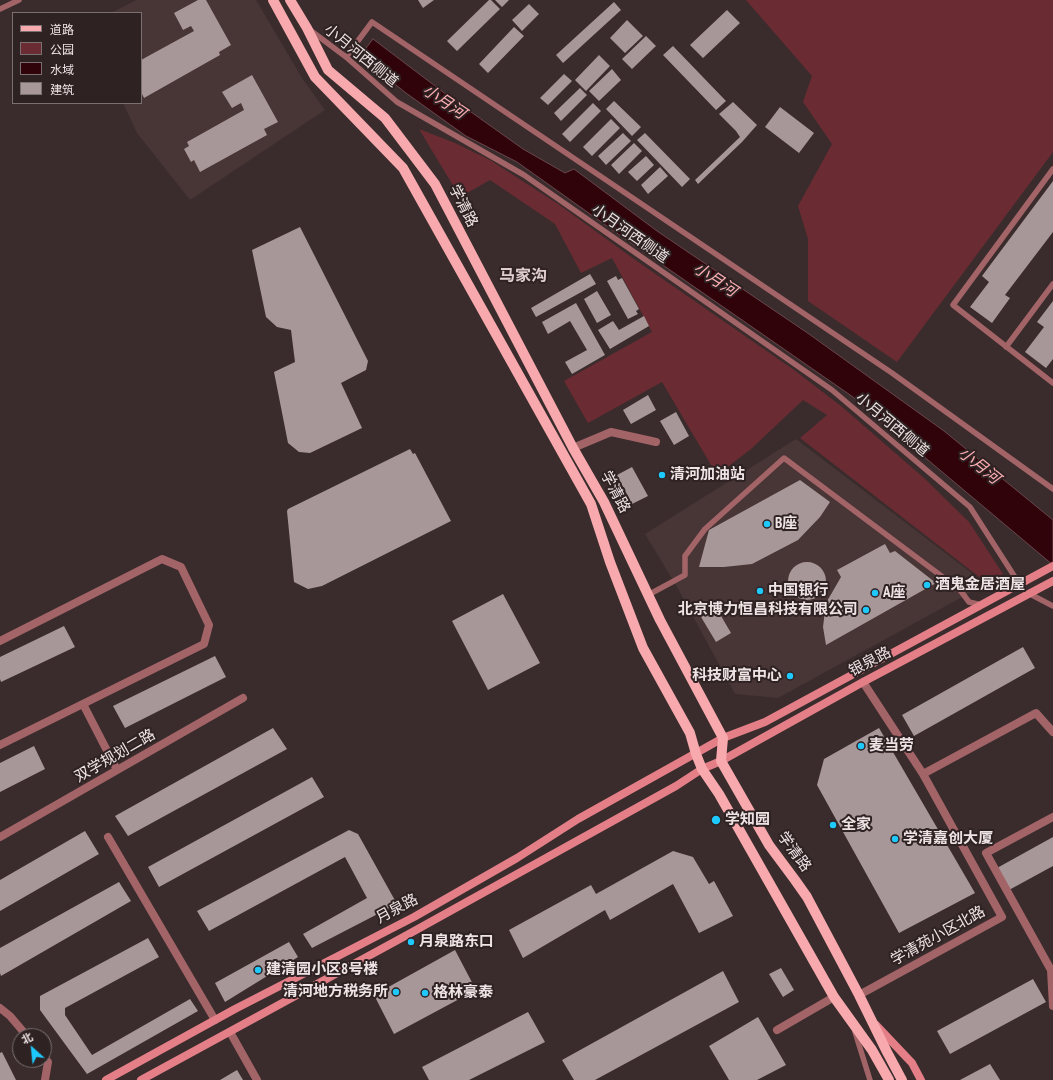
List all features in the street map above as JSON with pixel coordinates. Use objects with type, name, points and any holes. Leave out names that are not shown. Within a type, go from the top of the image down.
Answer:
[{"type":"main road","name":"学清路","points":[[273,0],[315,77],[403,168],[591,504],[610,562],[643,648],[690,733],[702,769],[719,794],[834,997],[872,1050],[888,1080]]},
{"type":"main road","name":"学清路","points":[[290,0],[307,28],[328,70],[385,118],[435,184],[573,448],[604,502],[660,620],[723,738]]},
{"type":"main road","name":"银泉路","points":[[696,754],[723,738],[765,722],[1053,566]]},
{"type":"main road","name":"银泉路","points":[[702,769],[1053,581]]},
{"type":"main road","points":[[721,760],[723,738]]},
{"type":"main road","name":"月泉路","points":[[106,1080],[215,1020],[414,917],[517,858],[578,819],[696,754]]},
{"type":"main road","name":"学清路","points":[[721,760],[769,844],[807,897],[902,1080]]},
{"type":"main road","name":"月泉路","points":[[141,1080],[469,901],[676,786],[702,769]]},
{"type":"main road","name":"学清路","points":[[873,1022],[912,1063],[921,1080]]},
{"type":"street","points":[[573,448],[611,432],[656,442]]},
{"type":"street","points":[[0,641],[162,559],[181,567],[209,625],[204,644],[0,745]]},
{"type":"street","name":"学清苑小区北路","points":[[859,995],[1002,917],[923,774],[863,682]]},
{"type":"street","name":"双学规划二路","points":[[0,837],[243,698]]},
{"type":"street","points":[[83,704],[117,770]]},
{"type":"street","points":[[923,774],[1036,713],[1053,732]]},
{"type":"street","points":[[1053,817],[986,853],[1051,970],[1053,1006]]},
{"type":"street","points":[[108,837],[215,1020]]},
{"type":"street","points":[[777,1030],[834,997]]},
{"type":"street","points":[[0,1008],[10,1016],[20,1028]]},
{"type":"street","points":[[230,1032],[257,1080]]},
{"type":"street","points":[[45,1080],[47,1068]]},
{"type":"lane","points":[[0,9],[19,0]]},
{"type":"lane","points":[[346,58],[372,22],[892,374],[1053,490]]},
{"type":"lane","name":"小月河西侧道","points":[[307,28],[346,58],[397,102],[524,174],[832,390],[970,507],[1020,585]]},
{"type":"lane","points":[[1053,169],[953,306],[1053,383]]},
{"type":"lane","points":[[1006,347],[1053,284]]},
{"type":"lane","points":[[648,595],[685,575],[685,556],[705,529],[784,458],[960,590],[970,602],[982,605]]},
{"type":"lane","points":[[1030,594],[1053,606]]},
{"type":"lane","name":"学清路","points":[[853,1024],[870,1080]]},
{"type":"shaded area","points":[[136,0],[256,0],[302,78],[325,110],[190,200],[137,133],[123,104],[142,104],[142,12],[113,12]]},
{"type":"shaded area","name":"科技财富中心","points":[[796,439],[986,584],[778,698],[735,694],[677,587],[645,534]]},
{"type":"green space","points":[[746,0],[1053,0],[1053,152],[897,362],[808,301],[808,239],[798,206],[832,144],[803,102],[812,76]]},
{"type":"green space","points":[[419,129],[455,143],[490,160],[558,204],[634,259],[794,370],[841,406],[924,478],[969,522],[1003,574],[987,583],[800,438],[827,415],[803,400],[751,449],[717,475],[662,382],[588,423],[564,381],[652,332],[612,258],[581,273],[555,224],[490,180],[460,197]]},
{"type":"water","name":"小月河","points":[[373,39],[443,92],[523,149],[565,173],[574,169],[657,231],[809,334],[944,431],[1053,520],[1053,565],[853,397],[517,162],[466,136],[406,93],[360,56]]},
{"type":"building","points":[[198,0],[206,0],[231,45],[219,52],[220,55],[144,98],[142,94],[142,59],[194,31],[191,26],[183,30],[174,13]]},
{"type":"building","points":[[418,0],[434,0],[423,8]]},
{"type":"building","points":[[489,0],[491,0],[500,9],[457,51],[447,41]]},
{"type":"building","points":[[495,0],[509,0],[502,7]]},
{"type":"building","points":[[614,2],[621,10],[563,63],[556,55]]},
{"type":"building","points":[[529,4],[539,14],[522,31],[512,20]]},
{"type":"building","points":[[727,10],[740,23],[703,58],[690,45]]},
{"type":"building","points":[[627,20],[643,36],[625,53],[610,38]]},
{"type":"building","points":[[514,27],[524,36],[488,73],[479,64]]},
{"type":"building","points":[[646,36],[656,46],[632,69],[622,59]]},
{"type":"building","points":[[673,46],[726,101],[716,110],[663,55]]},
{"type":"building","points":[[599,55],[610,66],[586,91],[575,80]]},
{"type":"building","points":[[612,69],[621,80],[599,101],[589,91]]},
{"type":"building","points":[[564,74],[572,81],[548,105],[540,98]]},
{"type":"building","points":[[252,75],[278,122],[264,129],[267,135],[200,172],[194,160],[191,162],[184,149],[189,146],[187,142],[244,110],[241,103],[232,108],[222,92]]},
{"type":"building","points":[[580,88],[587,95],[561,121],[554,113]]},
{"type":"building","points":[[614,101],[641,127],[632,136],[606,109]]},
{"type":"building","points":[[733,102],[757,125],[742,142],[698,184],[695,180],[740,137],[719,114]]},
{"type":"building","points":[[593,103],[601,111],[570,142],[562,134]]},
{"type":"building","points":[[780,107],[814,133],[799,153],[765,127]]},
{"type":"building","points":[[611,119],[620,128],[592,156],[583,147]]},
{"type":"building","points":[[623,133],[631,141],[606,165],[598,156]]},
{"type":"building","points":[[645,133],[690,179],[682,187],[637,140]]},
{"type":"building","points":[[634,143],[642,151],[619,174],[611,165]]},
{"type":"building","points":[[646,156],[654,165],[637,181],[628,172]]},
{"type":"building","points":[[660,167],[668,176],[648,194],[641,185]]},
{"type":"building","points":[[1053,181],[1053,232],[1005,295],[1010,298],[992,323],[970,307],[989,282],[982,276]]},
{"type":"building","points":[[300,227],[368,361],[366,370],[341,383],[362,428],[310,453],[299,452],[288,443],[274,372],[295,362],[291,330],[277,327],[266,317],[252,250]]},
{"type":"building","points":[[590,274],[596,284],[536,317],[531,308]]},
{"type":"building","points":[[616,276],[618,280],[622,278],[639,309],[636,311],[638,314],[628,319],[607,281]]},
{"type":"building","points":[[597,291],[611,315],[597,323],[584,299]]},
{"type":"building","points":[[1053,301],[1053,359],[1046,368],[1025,352],[1044,327],[1037,322]]},
{"type":"building","points":[[576,303],[605,355],[572,374],[565,362],[587,350],[570,321],[548,334],[542,322]]},
{"type":"building","points":[[644,316],[649,326],[610,349],[598,330],[613,321],[619,330]]},
{"type":"building","points":[[648,395],[656,410],[631,424],[623,410]]},
{"type":"building","points":[[676,412],[689,436],[674,445],[660,421]]},
{"type":"building","points":[[410,449],[413,454],[415,453],[451,521],[322,586],[308,589],[294,582],[288,509]]},
{"type":"building","points":[[632,467],[648,496],[632,504],[617,475]]},
{"type":"building","name":"B座","points":[[800,480],[830,502],[820,517],[798,540],[752,564],[724,567],[699,567],[709,530]]},
{"type":"building","name":"A座","points":[[885,544],[890,553],[895,551],[936,583],[826,645],[823,627],[826,603],[841,577],[837,570]]},
{"type":"building","points":[[807,562],[820,568],[826,581],[820,594],[807,600],[794,594],[788,581],[794,568]]},
{"type":"building","points":[[503,594],[540,663],[488,690],[452,621]]},
{"type":"building","points":[[717,609],[731,633],[716,642],[701,617]]},
{"type":"building","points":[[64,626],[75,647],[1,682],[0,657]]},
{"type":"building","points":[[1023,647],[1035,668],[914,736],[902,715]]},
{"type":"building","points":[[215,656],[226,677],[125,728],[113,706]]},
{"type":"building","points":[[273,728],[287,749],[128,836],[115,816]]},
{"type":"building","name":"学清嘉创大厦","points":[[879,728],[975,893],[899,933],[817,785],[824,759]]},
{"type":"building","points":[[34,746],[45,769],[0,792],[0,763]]},
{"type":"building","points":[[312,777],[324,797],[159,887],[148,867]]},
{"type":"building","points":[[349,830],[358,834],[397,904],[312,948],[303,934],[367,898],[345,857],[209,931],[197,911]]},
{"type":"building","points":[[85,831],[99,854],[0,911],[0,880]]},
{"type":"building","points":[[1053,837],[1053,866],[1009,890],[997,868]]},
{"type":"building","points":[[673,851],[693,857],[709,884],[714,881],[733,916],[699,933],[673,884],[610,920],[605,910],[523,958],[509,930],[591,885],[596,894]]},
{"type":"building","points":[[119,882],[131,901],[1,976],[0,948]]},
{"type":"building","points":[[148,938],[159,957],[65,1008],[65,1015],[92,1055],[190,999],[198,1011],[87,1074],[40,1010],[40,996]]},
{"type":"building","name":"建清园小区8号楼","points":[[289,942],[298,957],[225,1002],[215,983]]},
{"type":"building","name":"格林豪泰","points":[[455,950],[476,990],[394,1034],[374,995]]},
{"type":"building","points":[[781,968],[794,990],[783,997],[769,974]]},
{"type":"building","points":[[723,971],[739,1002],[595,1080],[574,1080],[562,1060]]},
{"type":"building","points":[[1033,979],[1046,1002],[950,1054],[937,1031]]},
{"type":"building","points":[[528,1012],[545,1042],[469,1080],[429,1080],[422,1067]]},
{"type":"building","points":[[758,1017],[786,1065],[757,1080],[729,1080],[709,1046]]},
{"type":"building","points":[[2,1052],[16,1080],[0,1080],[0,1053]]},
{"type":"building","points":[[990,1064],[1000,1080],[960,1080]]},
{"type":"building","points":[[237,1070],[243,1080],[220,1080]]},
{"type":"place","name":"清河加油站","points":[[662,475]]},
{"type":"place","name":"B座","points":[[767,524]]},
{"type":"place","name":"酒鬼金居酒屋","points":[[927,585]]},
{"type":"place","name":"中国银行","points":[[760,591]]},
{"type":"place","name":"A座","points":[[875,593]]},
{"type":"place","name":"北京博力恒昌科技有限公司","points":[[866,610]]},
{"type":"place","name":"科技财富中心","points":[[790,676]]},
{"type":"place","name":"麦当劳","points":[[861,746]]},
{"type":"place","name":"学知园","points":[[716,820]]},
{"type":"place","name":"全家","points":[[833,825]]},
{"type":"place","name":"学清嘉创大厦","points":[[895,839]]},
{"type":"place","name":"月泉路东口","points":[[411,942]]},
{"type":"place","name":"建清园小区8号楼","points":[[258,970]]},
{"type":"place","name":"清河地方税务所","points":[[396,992]]},
{"type":"place","name":"格林豪泰","points":[[425,993]]},
{"type":"district","name":"马家沟","points":[[523,276]]}]
